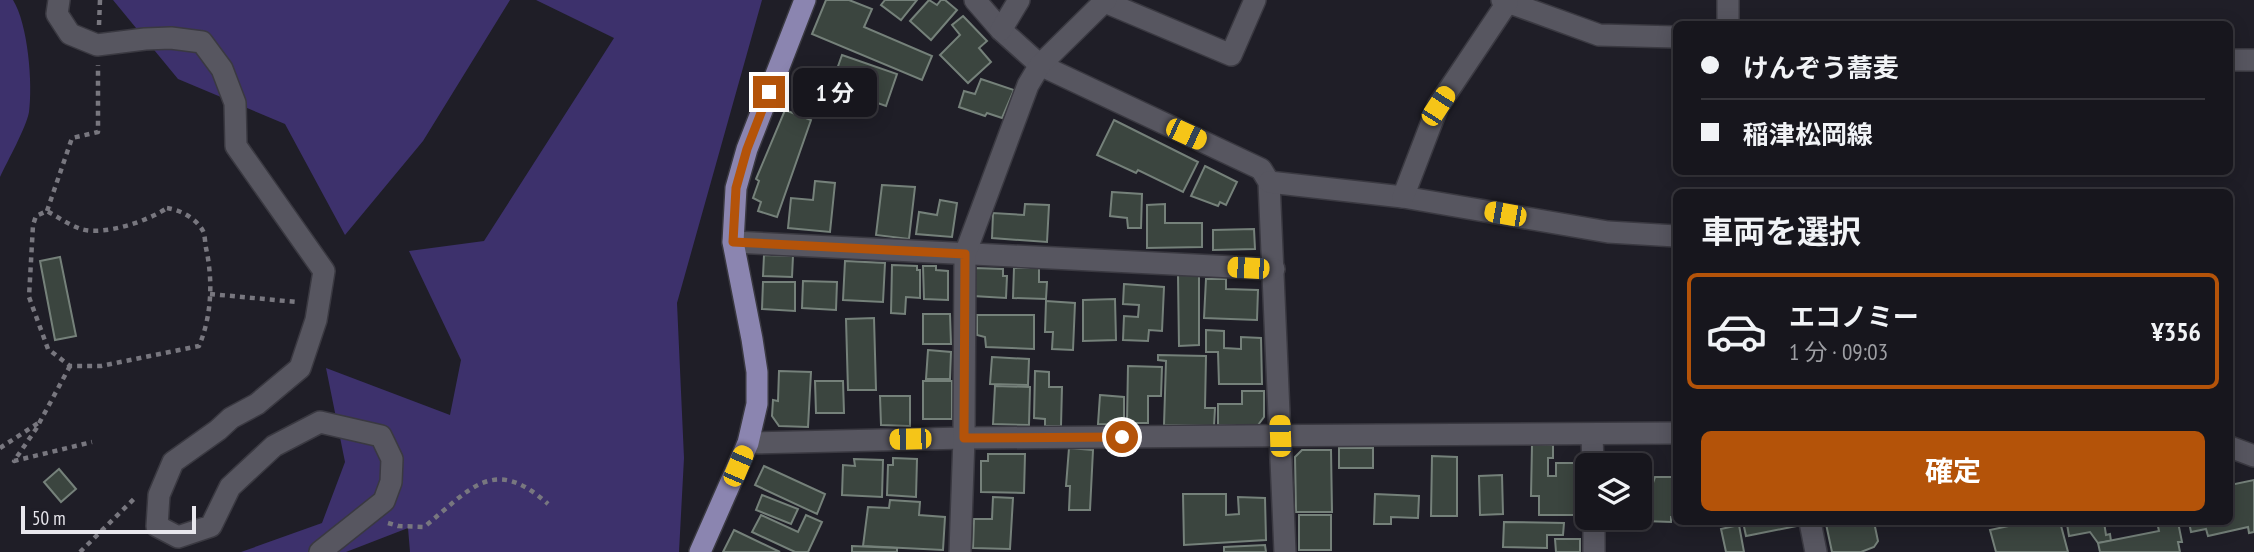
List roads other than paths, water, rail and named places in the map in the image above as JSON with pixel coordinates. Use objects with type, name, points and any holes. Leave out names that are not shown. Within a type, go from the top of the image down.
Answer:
[{"type":"main road","points":[[700,552],[748,443],[757,404],[757,372],[733,242],[736,188],[747,149],[805,0]]},
{"type":"street","points":[[60,0],[57,14],[71,34],[97,46],[171,38],[202,42],[222,69],[235,103],[236,146],[324,271],[318,304],[300,368],[257,404],[231,418],[173,461],[159,495],[157,526],[178,537],[211,526],[230,487],[274,446],[320,422],[381,436],[392,458],[391,482],[384,501],[320,552]]},
{"type":"street","points":[[975,0],[1001,30],[1040,65],[1261,169],[1269,182],[1285,552]]},
{"type":"street","points":[[1001,30],[1019,0]]},
{"type":"street","points":[[960,552],[965,254],[1028,85],[1040,65],[1105,1],[1231,55],[1255,0]]},
{"type":"street","points":[[1728,0],[1728,21]]},
{"type":"street","points":[[1403,197],[1438,106],[1505,1],[1599,35],[1673,37]]},
{"type":"street","points":[[2233,60],[2254,60]]},
{"type":"street","points":[[1269,182],[1403,197],[1608,232],[1673,236]]},
{"type":"street","points":[[733,242],[1274,269]]},
{"type":"street","points":[[748,443],[964,438],[1673,433]]},
{"type":"street","points":[[1592,435],[1592,453]]},
{"type":"street","points":[[2233,448],[2254,456]]},
{"type":"street","points":[[1811,525],[1816,552]]},
{"type":"street","points":[[1594,530],[1594,552]]}]
